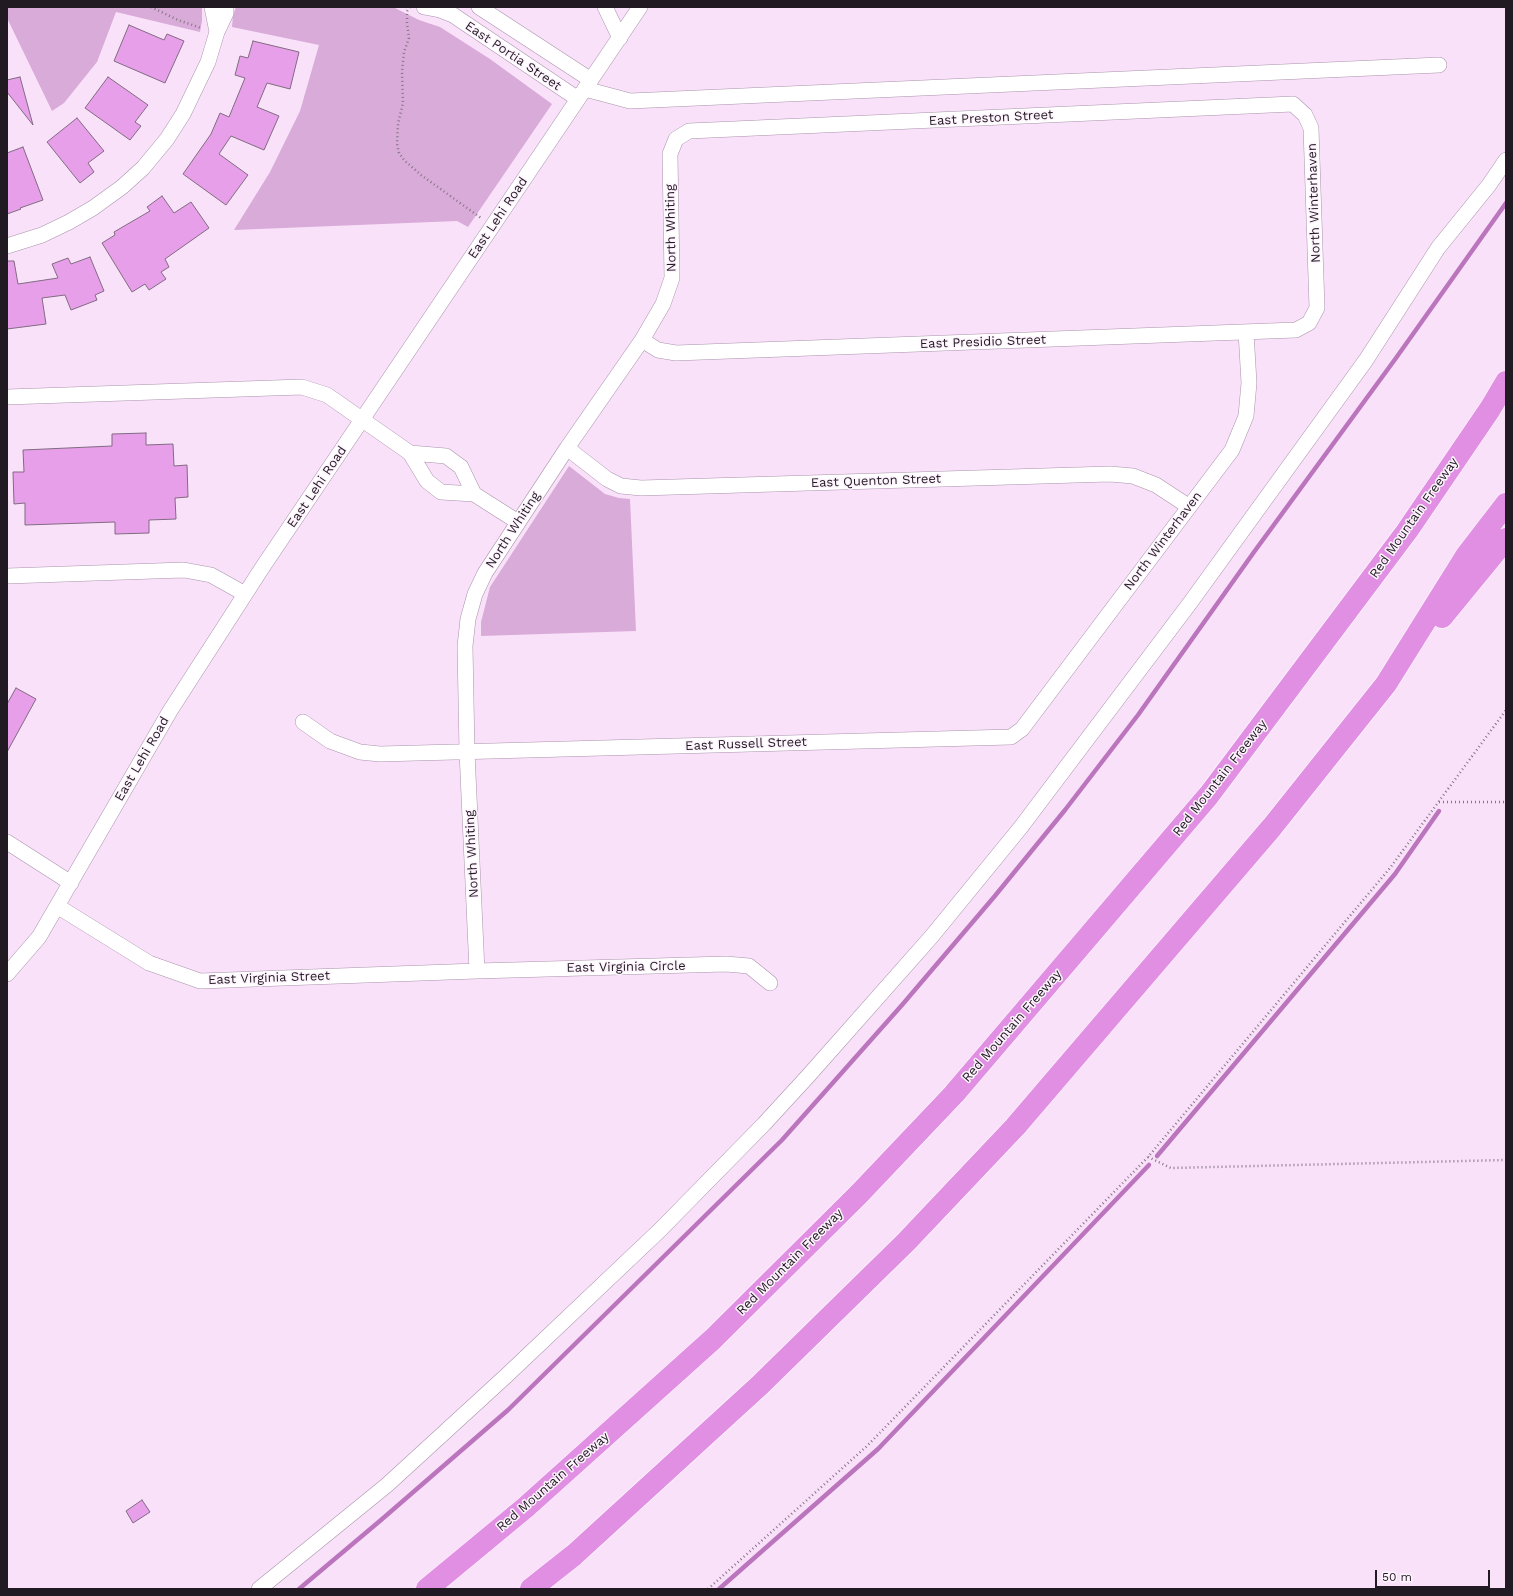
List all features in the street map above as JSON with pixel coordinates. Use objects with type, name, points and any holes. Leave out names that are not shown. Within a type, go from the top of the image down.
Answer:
[{"type":"highway","name":"Red Mountain Freeway","points":[[427,1589],[526,1507],[713,1340],[859,1194],[954,1094],[1209,795],[1407,531],[1490,409],[1506,382]]},
{"type":"highway","points":[[1386,684],[1466,556],[1506,504]]},
{"type":"highway","points":[[531,1589],[574,1554],[760,1385],[906,1242],[1015,1127],[1272,827],[1386,684],[1506,538]]},
{"type":"street","points":[[212,7],[217,32]]},
{"type":"street","points":[[7,246],[42,235],[69,222],[93,208],[122,187],[143,168],[167,139],[183,114],[208,62],[217,32],[226,13],[226,7]]},
{"type":"street","name":"East Portia Street","points":[[424,7],[440,10],[453,16],[585,90]]},
{"type":"street","name":"East Portia Street","points":[[479,7],[585,90]]},
{"type":"street","points":[[605,7],[620,38]]},
{"type":"street","name":"East Lehi Road","points":[[7,974],[39,937],[170,711],[245,594],[640,7]]},
{"type":"street","points":[[585,90],[630,101],[1439,65]]},
{"type":"street","name":"East Preston Street","points":[[689,131],[1293,104]]},
{"type":"street","name":"North Winterhaven","points":[[1293,104],[1305,115],[1311,128],[1317,308]]},
{"type":"street","name":"North Whiting","points":[[477,971],[467,752],[465,646],[468,619],[475,594],[485,573],[567,448],[642,340],[663,304],[672,278],[670,154],[676,140],[689,131]]},
{"type":"street","points":[[259,1589],[387,1485],[506,1376],[660,1230],[764,1124],[927,941],[971,890],[1021,827],[1199,590],[1366,360],[1438,248],[1489,185],[1506,160]]},
{"type":"street","name":"East Presidio Street","points":[[642,340],[658,350],[676,353],[1296,330],[1309,323],[1317,308]]},
{"type":"street","name":"North Winterhaven","points":[[1022,728],[1188,506],[1232,450],[1246,416],[1249,383],[1246,332]]},
{"type":"street","points":[[7,397],[302,387],[327,395],[410,453],[427,481],[441,492],[474,494],[518,522]]},
{"type":"street","name":"East Quenton Street","points":[[567,448],[607,479],[621,486],[641,488],[1110,474],[1133,476],[1156,485],[1188,506]]},
{"type":"street","points":[[410,453],[446,456],[461,467],[474,494]]},
{"type":"street","points":[[7,576],[184,570],[211,575],[245,594]]},
{"type":"street","name":"East Russell Street","points":[[303,722],[330,741],[360,752],[380,754],[993,738],[1012,737],[1022,728]]},
{"type":"street","points":[[7,842],[71,883]]},
{"type":"street","name":"East Virginia Street","points":[[57,906],[149,963],[200,981],[477,971]]},
{"type":"street","name":"East Virginia Circle","points":[[477,971],[726,964],[749,966],[770,983]]},
{"type":"path","points":[[151,7],[199,28],[217,32]]},
{"type":"path","points":[[410,7],[407,11],[409,38],[404,52],[402,72],[403,104],[398,124],[397,144],[399,152],[404,160],[421,175],[493,227]]},
{"type":"path","points":[[708,1589],[867,1446],[1148,1157],[1390,868],[1506,710]]},
{"type":"path","points":[[1439,802],[1506,802]]},
{"type":"path","points":[[1148,1157],[1171,1168],[1506,1160]]},
{"type":"shaded area","points":[[7,7],[202,7],[202,21],[200,32],[116,12],[97,62],[64,103],[52,111],[7,18]]},
{"type":"shaded area","points":[[236,7],[393,7],[419,20],[440,27],[490,59],[552,104],[468,227],[457,221],[234,230],[270,172],[300,111],[319,45],[232,27],[233,15]]},
{"type":"shaded area","points":[[569,466],[605,494],[630,499],[636,631],[481,636],[481,622],[490,587]]},
{"type":"building","points":[[129,25],[164,40],[167,34],[184,41],[165,83],[114,61]]},
{"type":"building","points":[[253,41],[299,52],[290,89],[267,83],[257,107],[279,116],[264,150],[231,136],[219,154],[248,175],[226,205],[183,174],[211,134],[220,113],[229,117],[245,78],[235,75],[240,56],[248,58]]},
{"type":"building","points":[[20,77],[33,125],[7,92],[7,80]]},
{"type":"building","points":[[108,77],[148,105],[135,122],[141,126],[130,140],[85,108]]},
{"type":"building","points":[[77,118],[104,151],[88,163],[94,172],[80,183],[47,142]]},
{"type":"building","points":[[23,147],[43,200],[7,214],[7,153]]},
{"type":"building","points":[[162,196],[174,213],[191,202],[209,228],[165,259],[169,267],[161,272],[166,279],[149,290],[145,284],[132,292],[102,243],[115,235],[114,232],[150,211],[147,207]]},
{"type":"building","points":[[90,257],[104,291],[95,295],[97,300],[71,310],[65,295],[42,298],[46,324],[7,329],[7,261],[14,261],[18,284],[58,278],[52,264],[68,258],[71,264]]},
{"type":"building","points":[[146,433],[146,445],[173,444],[174,466],[187,465],[188,497],[175,498],[176,519],[149,520],[149,533],[115,534],[115,522],[25,525],[25,503],[14,504],[13,472],[24,472],[23,450],[112,446],[112,434]]},
{"type":"building","points":[[16,688],[36,699],[7,752],[7,704]]},
{"type":"building","points":[[142,1500],[150,1512],[133,1523],[126,1511]]},
{"type":"waterway","points":[[299,1589],[508,1410],[782,1140],[902,1005],[994,897],[1065,810],[1138,715],[1506,203]]},
{"type":"waterway","points":[[1157,1156],[1395,874],[1439,811]]},
{"type":"waterway","points":[[719,1589],[878,1449],[1149,1165]]}]
